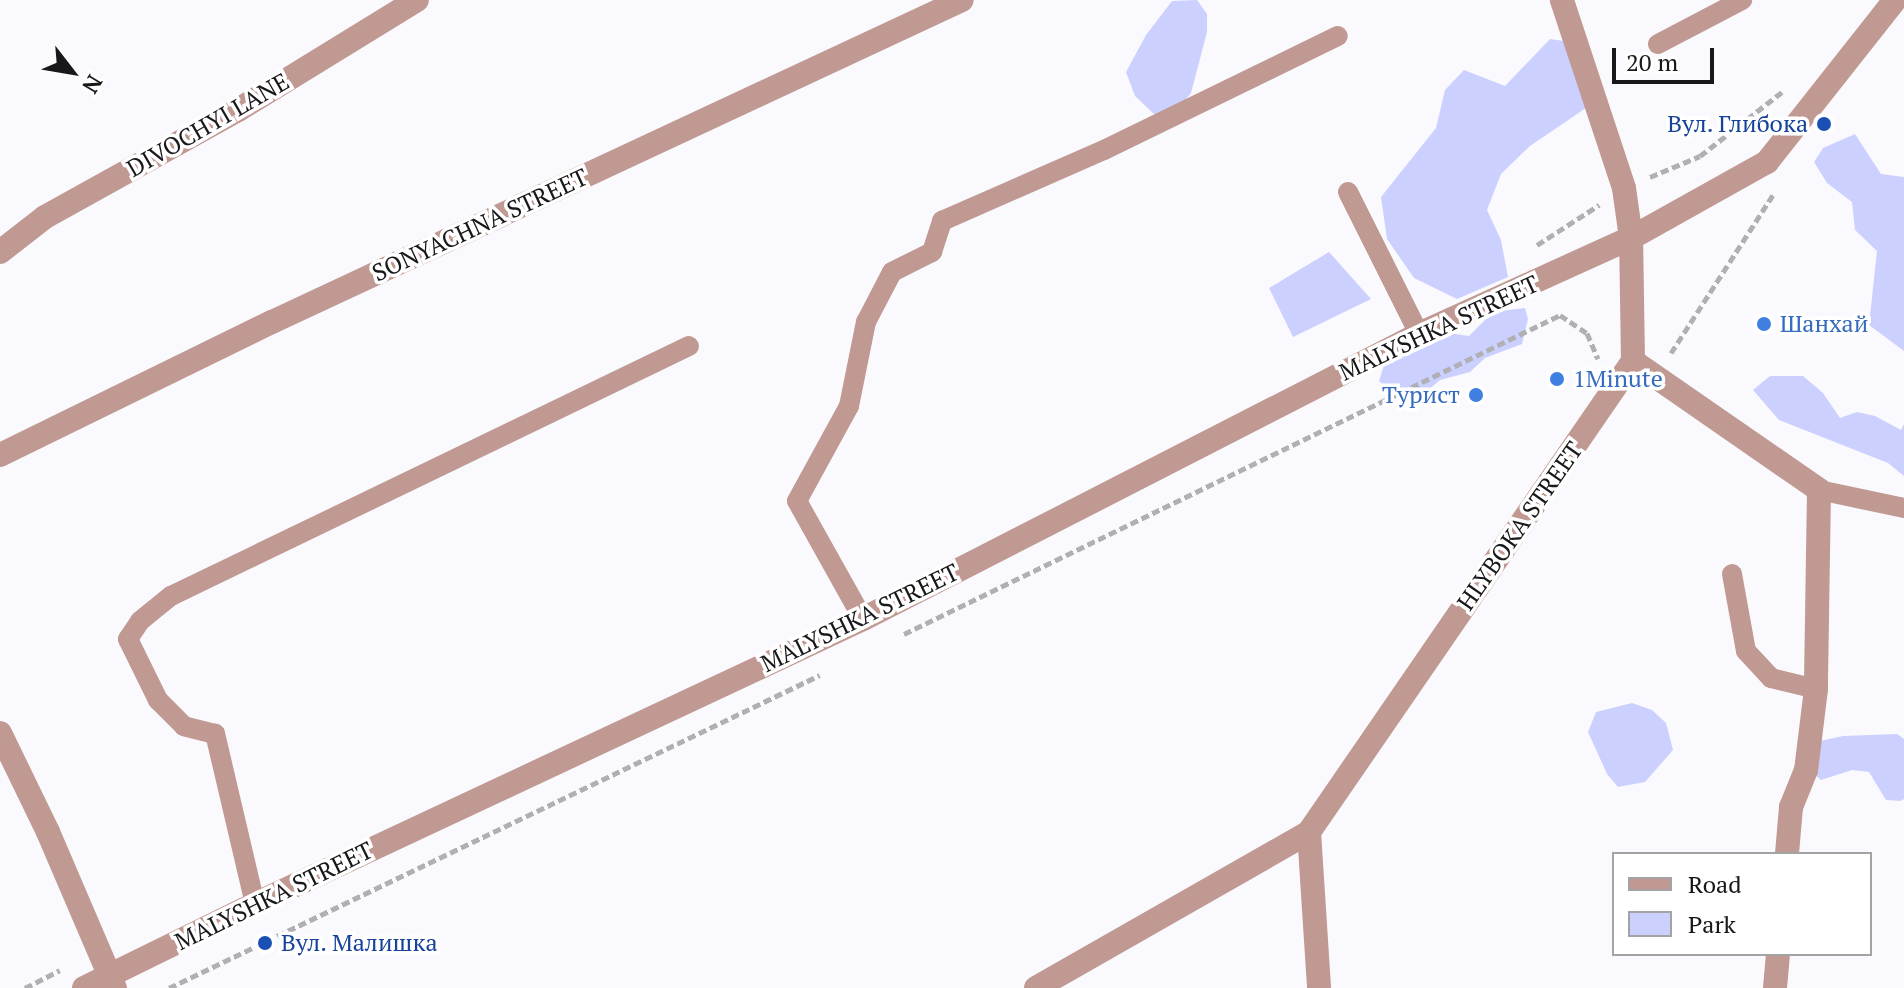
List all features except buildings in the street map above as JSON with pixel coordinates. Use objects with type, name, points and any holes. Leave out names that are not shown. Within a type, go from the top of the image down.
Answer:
[{"type":"street","name":"DIVOCHYI LANE","points":[[0,252],[45,217],[238,110],[417,0]]},
{"type":"street","name":"SONYACHNA STREET","points":[[0,455],[272,322],[962,0]]},
{"type":"street","points":[[1562,0],[1624,188],[1631,238],[1633,361],[1819,490],[1816,689],[1806,770],[1791,807],[1787,852]]},
{"type":"street","points":[[1631,238],[1767,162],[1895,0]]},
{"type":"street","name":"MALYSHKA STREET","points":[[84,988],[112,982],[255,904],[863,619],[1419,334],[1631,238]]},
{"type":"street","name":"HLYBOKA STREET","points":[[1036,988],[1309,832],[1633,361]]},
{"type":"street","points":[[0,733],[48,832],[112,982]]},
{"type":"street","points":[[1309,832],[1319,988]]},
{"type":"street","points":[[1775,988],[1778,956]]},
{"type":"lane","points":[[1658,44],[1742,0]]},
{"type":"lane","points":[[863,619],[797,501],[849,406],[866,322],[892,272],[932,252],[942,221],[1104,150],[1338,36]]},
{"type":"lane","points":[[1348,192],[1419,334]]},
{"type":"lane","points":[[255,904],[215,734],[184,726],[158,700],[128,639],[140,621],[171,596],[689,346]]},
{"type":"lane","points":[[1819,490],[1904,508]]},
{"type":"lane","points":[[1732,574],[1746,651],[1771,678],[1816,689]]},
{"type":"path","points":[[1530,250],[1624,188],[1700,156],[1787,89]]},
{"type":"path","points":[[903,635],[1560,315],[1587,333],[1601,369]]},
{"type":"path","points":[[169,988],[833,669]]},
{"type":"path","points":[[25,988],[73,964]]},
{"type":"green space","points":[[1197,0],[1207,14],[1207,32],[1191,93],[1173,115],[1154,114],[1135,96],[1126,72],[1146,35],[1172,1]]},
{"type":"green space","points":[[1550,39],[1564,41],[1586,108],[1530,146],[1501,174],[1487,210],[1501,240],[1508,277],[1457,299],[1414,278],[1387,239],[1381,197],[1436,128],[1445,90],[1464,70],[1505,86]]},
{"type":"green space","points":[[1855,134],[1881,174],[1904,177],[1904,351],[1869,325],[1877,251],[1855,230],[1852,202],[1827,183],[1814,162],[1823,148]]},
{"type":"green space","points":[[1329,252],[1371,299],[1293,337],[1269,288]]},
{"type":"green space","points":[[1525,308],[1528,319],[1522,344],[1485,358],[1470,372],[1440,380],[1418,399],[1398,398],[1379,381],[1384,365],[1397,354],[1430,345],[1442,332],[1469,336],[1493,312]]},
{"type":"green space","points":[[1770,376],[1803,376],[1823,393],[1840,418],[1857,412],[1875,416],[1901,430],[1904,424],[1904,476],[1888,463],[1779,420],[1753,390]]},
{"type":"green space","points":[[1632,703],[1652,710],[1666,723],[1673,750],[1645,782],[1618,787],[1607,774],[1588,732],[1596,712]]},
{"type":"green space","points":[[1897,734],[1904,739],[1904,799],[1900,801],[1886,800],[1869,772],[1852,770],[1821,780],[1810,770],[1820,741],[1843,736]]},
{"type":"place","name":"Вул. Глибока","points":[[1824,124]]},
{"type":"place","name":"Шанхай","points":[[1764,324]]},
{"type":"place","name":"1Minute","points":[[1557,379]]},
{"type":"place","name":"Турист","points":[[1476,395]]},
{"type":"place","name":"Вул. Малишка","points":[[265,943]]}]
